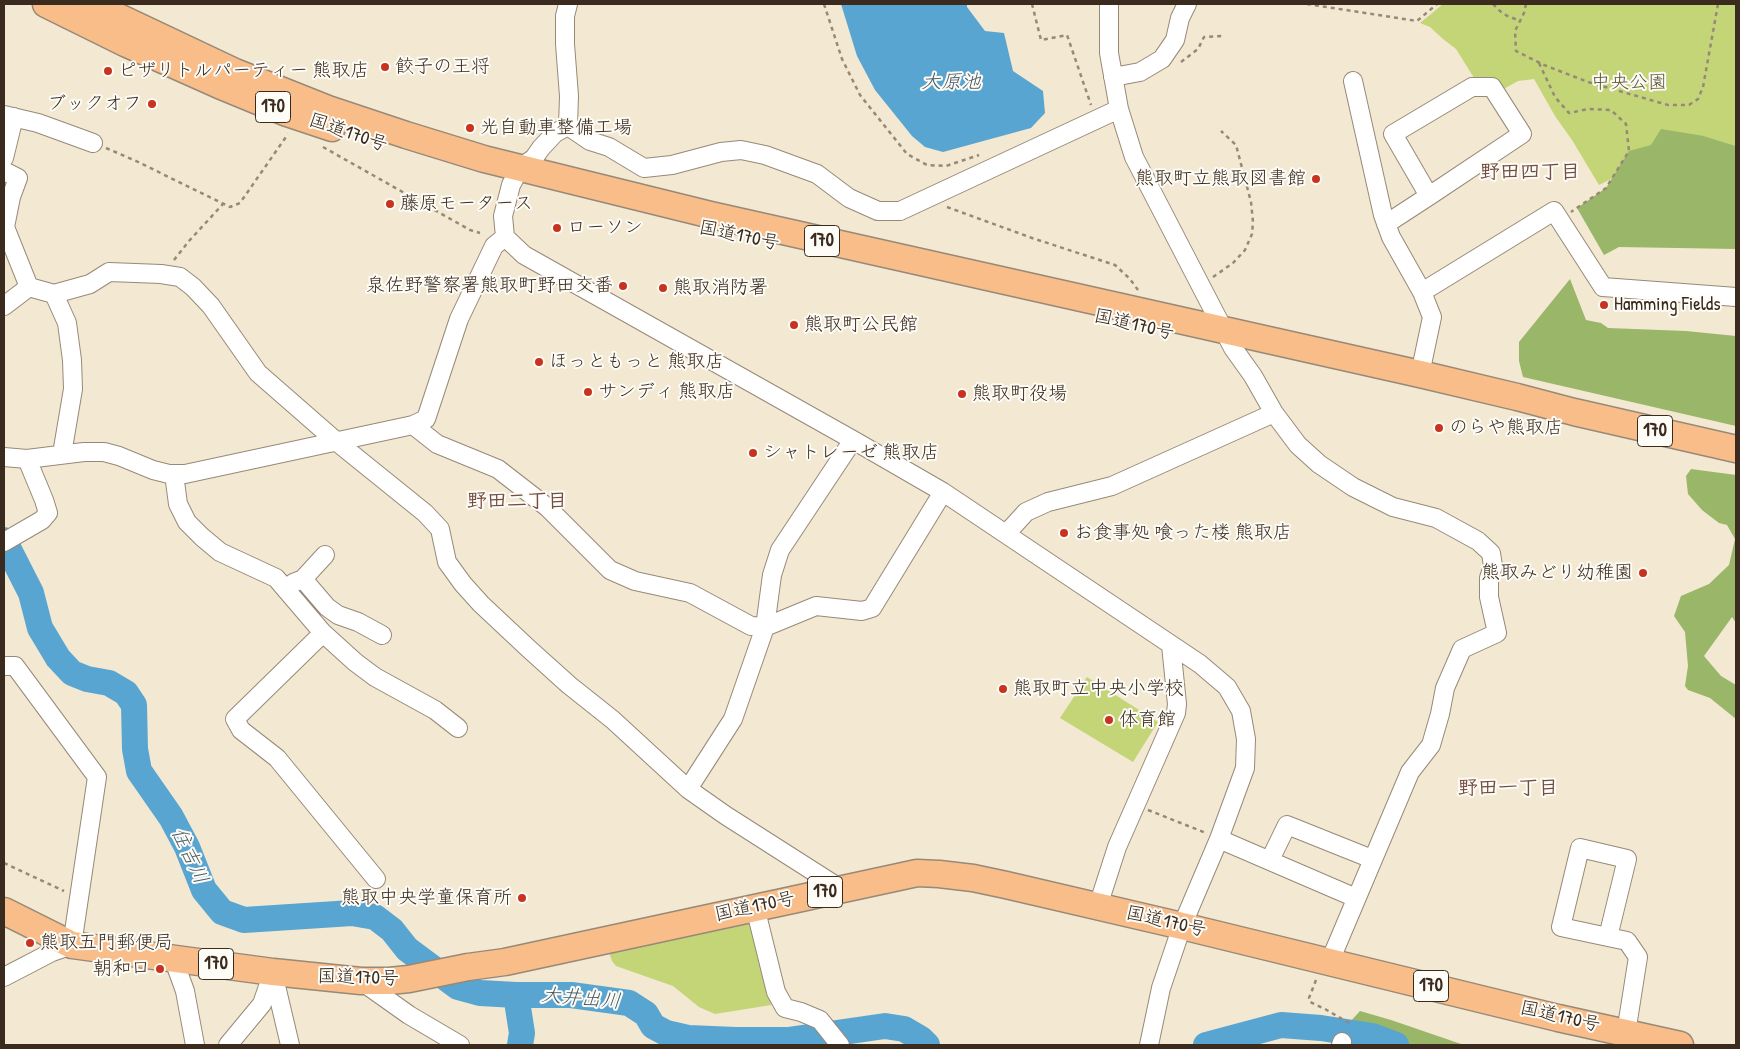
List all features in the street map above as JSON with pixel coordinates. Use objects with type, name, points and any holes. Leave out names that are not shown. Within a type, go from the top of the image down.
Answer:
[{"type":"highway","name":"国道170号","points":[[46,4],[135,48],[287,113],[429,160],[515,176],[613,190],[711,215],[1141,312],[1228,339],[1420,374],[1736,449]]},
{"type":"highway","name":"国道170号","points":[[91,4],[235,72],[328,109],[406,135],[554,192],[672,222],[1228,339],[1509,405],[1574,412]]},
{"type":"highway","name":"国道170号","points":[[4,911],[72,945],[273,972],[361,981],[410,980],[468,967],[505,962],[917,873],[936,874],[973,878],[1098,906],[1680,1045]]},
{"type":"street","points":[[568,4],[565,16],[564,44],[569,104],[568,126]]},
{"type":"street","points":[[1109,4],[1109,53],[1119,109],[1134,157],[1228,339],[1274,412],[1298,446],[1319,464],[1353,488],[1393,507],[1436,518],[1478,541],[1491,553],[1492,566],[1489,578],[1489,597],[1497,633],[1462,649],[1445,688],[1431,745],[1410,772],[1327,961]]},
{"type":"street","points":[[1113,77],[1140,72],[1162,59],[1174,40],[1187,4]]},
{"type":"street","points":[[1353,81],[1386,224],[1391,237],[1422,292],[1432,317],[1420,374]]},
{"type":"street","points":[[1386,224],[1429,196],[1522,134],[1492,87],[1472,87],[1393,134],[1429,196]]},
{"type":"street","points":[[568,126],[590,141],[610,147],[644,168],[672,165],[721,152],[741,150],[765,155],[817,174],[849,198],[878,211],[900,211],[1119,109]]},
{"type":"street","points":[[4,158],[9,116],[38,123],[93,143]]},
{"type":"street","points":[[568,126],[556,133],[515,176],[503,216],[505,237],[524,254],[943,492],[1200,664],[1227,687],[1241,711],[1246,739],[1245,768],[1219,839],[1182,926],[1161,988],[1149,1045]]},
{"type":"street","points":[[4,172],[18,178],[11,197],[4,227],[29,287]]},
{"type":"street","points":[[1422,292],[1554,211],[1603,287],[1736,297]]},
{"type":"street","points":[[4,458],[27,459],[84,452],[104,452],[153,470],[180,474],[413,425],[426,419],[459,319],[494,246],[505,237]]},
{"type":"street","points":[[29,287],[54,294],[90,284],[109,272],[161,274],[180,277],[211,306],[258,373],[337,442],[425,513],[440,529],[447,562],[463,584],[481,604],[568,685],[613,720],[688,790],[841,889]]},
{"type":"street","points":[[4,306],[29,287]]},
{"type":"street","points":[[54,294],[67,323],[72,360],[73,389],[62,454]]},
{"type":"street","points":[[1006,534],[1026,512],[1048,502],[1112,486],[1274,412]]},
{"type":"street","points":[[413,425],[437,444],[498,469],[546,507],[610,570],[635,581],[690,593],[751,626],[765,627],[816,606],[862,611],[872,608],[943,492]]},
{"type":"street","points":[[688,790],[733,718],[765,627],[772,575],[780,550],[853,440]]},
{"type":"street","points":[[9,539],[42,520],[48,513],[27,459]]},
{"type":"street","points":[[180,474],[178,504],[187,522],[220,552],[276,578],[323,633],[355,662],[375,677],[435,710],[458,728]]},
{"type":"street","points":[[284,587],[303,579],[325,555]]},
{"type":"street","points":[[303,579],[327,607],[338,615],[358,622],[382,635]]},
{"type":"street","points":[[323,633],[235,718],[241,730],[277,758],[376,879]]},
{"type":"street","points":[[1098,906],[1117,847],[1176,713],[1177,704],[1171,645]]},
{"type":"street","points":[[4,666],[15,666],[97,777],[72,945],[52,952],[4,977]]},
{"type":"street","points":[[1270,860],[1287,825],[1372,859]]},
{"type":"street","points":[[1219,839],[1356,898]]},
{"type":"street","points":[[1608,937],[1627,859],[1580,848],[1561,927],[1608,937],[1627,940],[1638,957],[1626,1033]]},
{"type":"street","points":[[756,907],[776,992],[785,1008],[820,1020],[839,1044]]},
{"type":"street","points":[[173,958],[185,991],[195,1045]]},
{"type":"street","points":[[228,1045],[262,1004],[273,972]]},
{"type":"street","points":[[273,972],[290,1045]]},
{"type":"street","points":[[361,981],[409,1015],[460,1045]]},
{"type":"path","points":[[824,4],[842,59],[860,95],[907,154],[927,165],[946,166],[983,154]]},
{"type":"path","points":[[1032,4],[1041,40],[1067,35],[1091,107]]},
{"type":"path","points":[[1307,4],[1417,21],[1437,4]]},
{"type":"path","points":[[1493,4],[1503,14],[1520,21]]},
{"type":"path","points":[[1526,4],[1516,31],[1516,51],[1539,63],[1588,82],[1668,105],[1689,105],[1698,99],[1703,87],[1718,4]]},
{"type":"path","points":[[1179,63],[1198,50],[1204,37],[1222,36]]},
{"type":"path","points":[[1539,63],[1555,97],[1569,113],[1588,109],[1611,110],[1626,124],[1629,151],[1606,188],[1559,219]]},
{"type":"path","points":[[93,143],[136,161],[230,207],[240,203],[292,128]]},
{"type":"path","points":[[1199,284],[1219,274],[1233,263],[1245,250],[1252,234],[1251,202],[1236,145],[1221,131]]},
{"type":"path","points":[[321,146],[470,230],[480,233]]},
{"type":"path","points":[[927,199],[1032,238],[1115,265],[1130,279],[1142,295],[1141,312]]},
{"type":"path","points":[[180,277],[172,263],[189,241],[223,204]]},
{"type":"path","points":[[1135,805],[1219,839]]},
{"type":"path","points":[[4,863],[79,898]]},
{"type":"path","points":[[1327,961],[1309,998],[1310,1002],[1349,1023]]},
{"type":"green space","name":"中央公園","points":[[1443,4],[1736,4],[1736,146],[1704,136],[1628,179],[1611,179],[1599,185],[1534,79],[1518,81],[1500,91],[1476,81],[1456,49],[1430,27],[1420,23]]},
{"type":"green space","points":[[1661,129],[1704,136],[1736,146],[1736,249],[1619,247],[1604,255],[1577,208],[1606,188],[1629,151],[1651,145]]},
{"type":"green space","points":[[1570,279],[1586,320],[1601,323],[1608,328],[1686,331],[1736,336],[1736,426],[1523,377],[1519,361],[1519,342]]},
{"type":"green space","points":[[1691,469],[1736,475],[1736,623],[1732,617],[1704,656],[1721,676],[1736,685],[1736,719],[1710,698],[1688,690],[1685,686],[1688,666],[1685,632],[1674,616],[1681,596],[1709,584],[1729,565],[1735,539],[1727,525],[1719,523],[1702,510],[1688,494],[1686,476]]},
{"type":"green space","name":"体育館","points":[[1087,677],[1158,722],[1133,762],[1060,718]]},
{"type":"green space","points":[[751,916],[771,1005],[715,1014],[699,1007],[673,986],[616,966],[608,949]]},
{"type":"green space","points":[[1360,1011],[1464,1045],[1343,1045],[1342,1042],[1349,1023]]},
{"type":"water","name":"大原池","points":[[841,4],[967,4],[967,7],[985,31],[1004,33],[1013,71],[1043,91],[1045,113],[1031,128],[943,152],[925,147],[912,136],[875,90],[857,56]]},
{"type":"waterway","name":"住吉川","points":[[4,540],[31,593],[40,628],[58,658],[72,673],[87,679],[109,683],[126,693],[134,705],[135,749],[139,771],[171,817],[187,847],[204,890],[222,912],[244,920],[352,913],[375,917],[392,930],[407,949],[458,987],[480,993],[571,995],[629,1003],[646,1014],[653,1026],[666,1033],[688,1038],[788,1040],[885,1026],[904,1029],[927,1045]]},
{"type":"waterway","points":[[516,995],[522,1033],[520,1045]]},
{"type":"waterway","name":"大井出川","points":[[1206,1045],[1281,1025],[1321,1028],[1372,1036],[1396,1045]]},
{"type":"place","name":"餃子の王将","points":[[385,67]]},
{"type":"place","name":"ピザリトルパーティー 熊取店","points":[[108,71]]},
{"type":"place","name":"ブックオフ","points":[[152,104]]},
{"type":"place","name":"光自動車整備工場","points":[[470,128]]},
{"type":"place","name":"熊取町立熊取図書館","points":[[1316,179]]},
{"type":"place","name":"藤原モータース","points":[[390,204]]},
{"type":"place","name":"ローソン","points":[[557,228]]},
{"type":"place","name":"泉佐野警察署熊取町野田交番","points":[[623,286]]},
{"type":"place","name":"熊取消防署","points":[[663,288]]},
{"type":"place","name":"Hamming Fields","points":[[1604,305]]},
{"type":"place","name":"熊取町公民館","points":[[794,325]]},
{"type":"place","name":"ほっともっと 熊取店","points":[[539,362]]},
{"type":"place","name":"サンディ 熊取店","points":[[588,392]]},
{"type":"place","name":"熊取町役場","points":[[962,394]]},
{"type":"place","name":"のらや熊取店","points":[[1439,428]]},
{"type":"place","name":"シャトレーゼ 熊取店","points":[[753,453]]},
{"type":"place","name":"お食事処 喰った楼 熊取店","points":[[1064,533]]},
{"type":"place","name":"熊取みどり幼稚園","points":[[1643,573]]},
{"type":"place","name":"熊取町立中央小学校","points":[[1003,689]]},
{"type":"place","name":"体育館","points":[[1109,720]]},
{"type":"place","name":"熊取中央学童保育所","points":[[522,898]]},
{"type":"place","name":"熊取五門郵便局","points":[[30,943]]},
{"type":"place","name":"朝和口","points":[[160,969]]},
{"type":"district","name":"野田四丁目","points":[[1530,173]]},
{"type":"district","name":"野田二丁目","points":[[517,502]]},
{"type":"district","name":"野田一丁目","points":[[1508,789]]}]
